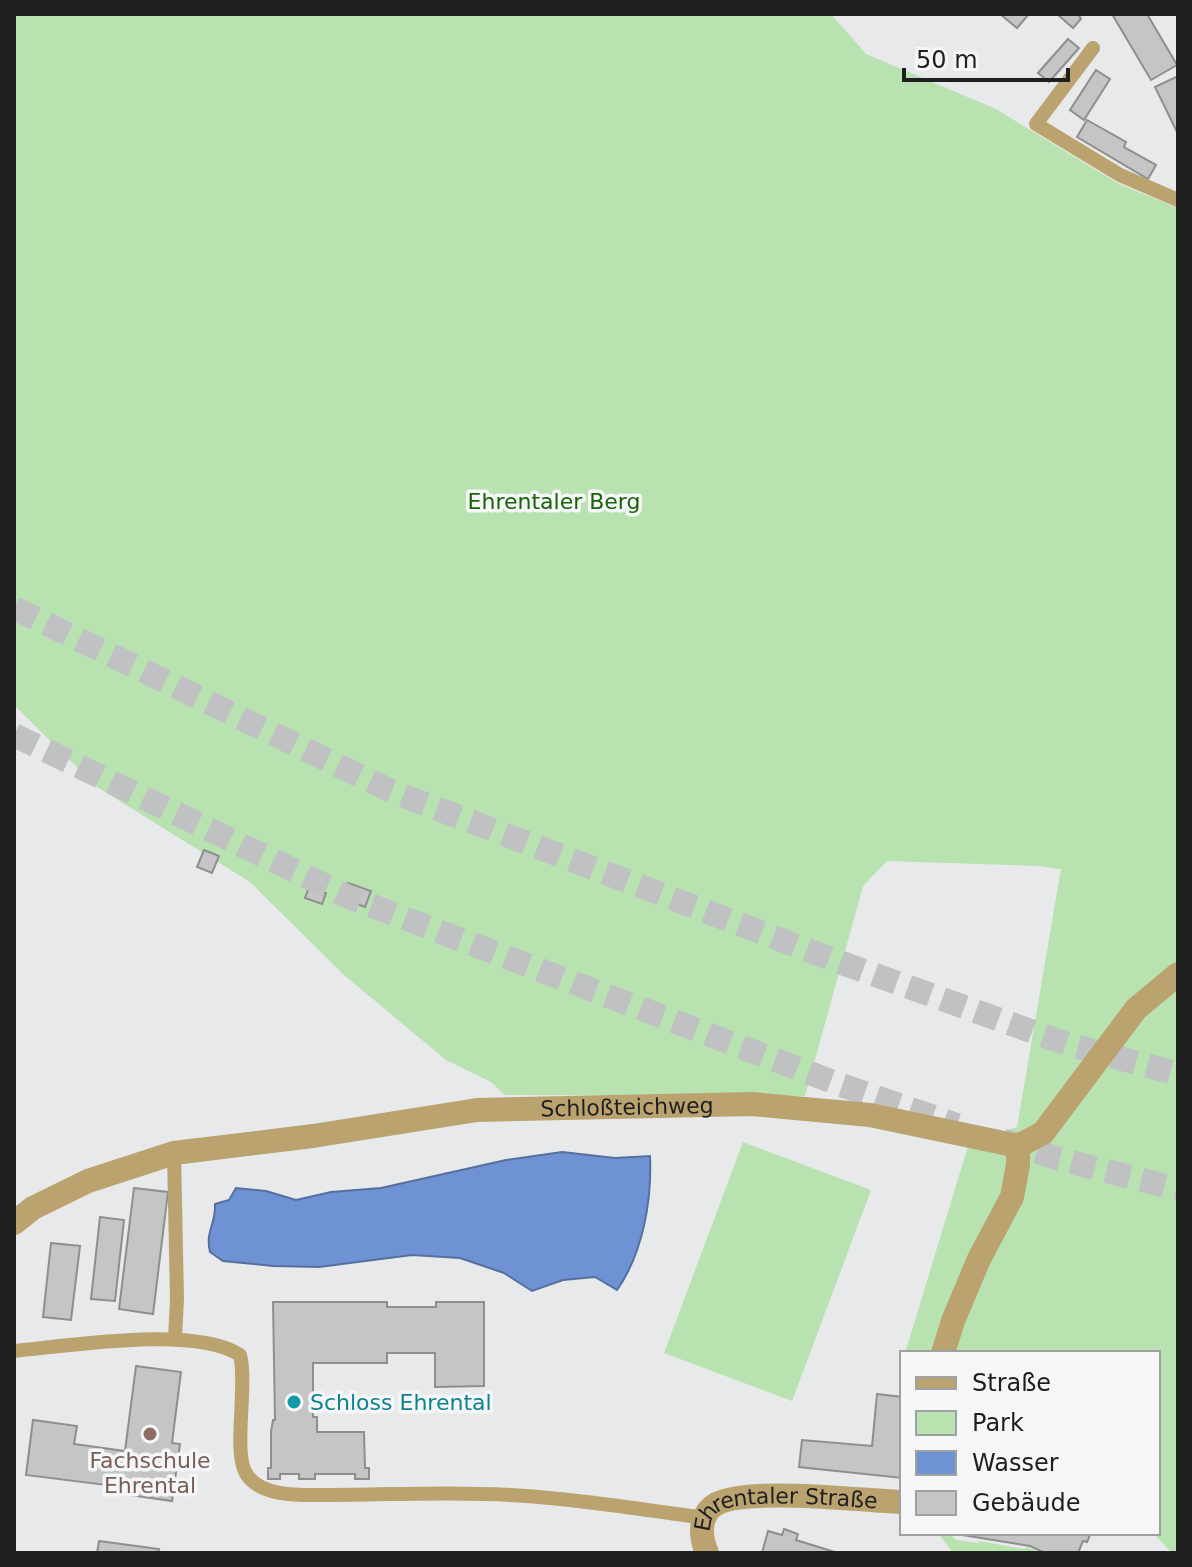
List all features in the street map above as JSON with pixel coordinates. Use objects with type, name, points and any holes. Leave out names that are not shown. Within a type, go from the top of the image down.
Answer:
[{"type":"street","points":[[944,1351],[979,1259],[1012,1197],[1018,1146],[1043,1133],[1136,1009],[1178,974]]},
{"type":"street","name":"Schloßteichweg","points":[[14,1223],[33,1208],[88,1181],[174,1153],[313,1136],[477,1110],[752,1104],[870,1115],[1018,1146]]},
{"type":"street","name":"Ehrentaler Straße","points":[[707,1553],[701,1529],[705,1518],[712,1506],[730,1499],[746,1496],[900,1502]]},
{"type":"lane","points":[[1093,48],[1036,124],[1120,175],[1178,200]]},
{"type":"lane","points":[[174,1153],[175,1338]]},
{"type":"lane","points":[[14,1351],[175,1338],[232,1349],[240,1355],[244,1370],[240,1460],[247,1476],[265,1489],[300,1496],[508,1495],[705,1518]]},
{"type":"green space","name":"Ehrentaler Berg","points":[[14,14],[831,14],[866,54],[996,109],[1119,184],[1178,208],[1178,1553],[1172,1553],[1155,1535],[1160,1535],[1160,1351],[906,1351],[969,1143],[1017,1127],[1061,869],[887,861],[863,886],[805,1096],[505,1095],[491,1082],[446,1060],[343,974],[250,882],[97,787],[14,705]]},
{"type":"green space","points":[[743,1142],[871,1190],[792,1401],[664,1353]]},
{"type":"green space","points":[[940,1535],[951,1535],[956,1540],[1027,1547],[1039,1552],[953,1553]]},
{"type":"water","points":[[562,1152],[615,1158],[650,1156],[644,1226],[633,1260],[617,1290],[595,1277],[563,1280],[532,1291],[504,1273],[460,1258],[412,1255],[319,1267],[273,1266],[223,1261],[210,1252],[215,1204],[229,1200],[236,1188],[266,1191],[296,1200],[331,1192],[381,1188],[506,1160]]},
{"type":"building","points":[[1000,14],[1029,14],[1017,28]]},
{"type":"building","points":[[1057,14],[1078,14],[1081,19],[1073,28]]},
{"type":"building","points":[[1112,14],[1147,14],[1177,65],[1151,80]]},
{"type":"building","points":[[1068,39],[1079,48],[1049,82],[1038,73]]},
{"type":"building","points":[[1096,70],[1110,79],[1084,120],[1070,110]]},
{"type":"building","points":[[1178,76],[1178,134],[1155,87]]},
{"type":"building","points":[[1087,120],[1126,142],[1124,147],[1156,165],[1148,179],[1077,137]]},
{"type":"building","points":[[204,850],[219,856],[212,873],[197,867]]},
{"type":"building","points":[[348,883],[371,891],[365,907],[354,903],[353,908],[340,903]]},
{"type":"building","points":[[309,887],[326,893],[322,904],[305,898]]},
{"type":"building","points":[[134,1188],[168,1192],[153,1314],[119,1309]]},
{"type":"building","points":[[100,1217],[124,1220],[115,1301],[91,1299]]},
{"type":"building","points":[[51,1243],[80,1246],[71,1320],[43,1317]]},
{"type":"building","name":"Schloss Ehrental","points":[[273,1302],[387,1302],[387,1307],[436,1307],[436,1302],[484,1302],[484,1386],[435,1387],[435,1353],[387,1353],[387,1363],[313,1363],[313,1417],[317,1417],[317,1432],[364,1432],[365,1468],[369,1468],[369,1479],[355,1479],[355,1474],[315,1474],[315,1479],[299,1479],[299,1474],[280,1474],[280,1479],[268,1479],[271,1432],[275,1420]]},
{"type":"building","name":"Fachschule Ehrental","points":[[136,1366],[181,1372],[172,1443],[180,1444],[172,1501],[122,1494],[123,1487],[26,1475],[33,1420],[77,1426],[74,1444],[125,1451]]},
{"type":"building","points":[[877,1394],[900,1397],[900,1478],[799,1467],[802,1440],[872,1446]]},
{"type":"building","points":[[784,1529],[798,1534],[796,1540],[838,1553],[762,1553],[768,1531],[782,1535]]},
{"type":"building","points":[[962,1535],[1090,1535],[1087,1542],[1083,1541],[1078,1553],[1045,1553],[1030,1546]]},
{"type":"building","points":[[99,1541],[159,1549],[158,1553],[97,1553]]},
{"type":"tunnel","points":[[14,608],[391,791],[831,959],[1067,1044],[1178,1074]]},
{"type":"tunnel","points":[[14,735],[349,897],[841,1085],[957,1125]]},
{"type":"tunnel","points":[[1003,1140],[1059,1159],[1178,1189]]},
{"type":"place","name":"Schloss Ehrental","points":[[294,1402]]},
{"type":"place","name":"Fachschule Ehrental","points":[[150,1434]]}]
